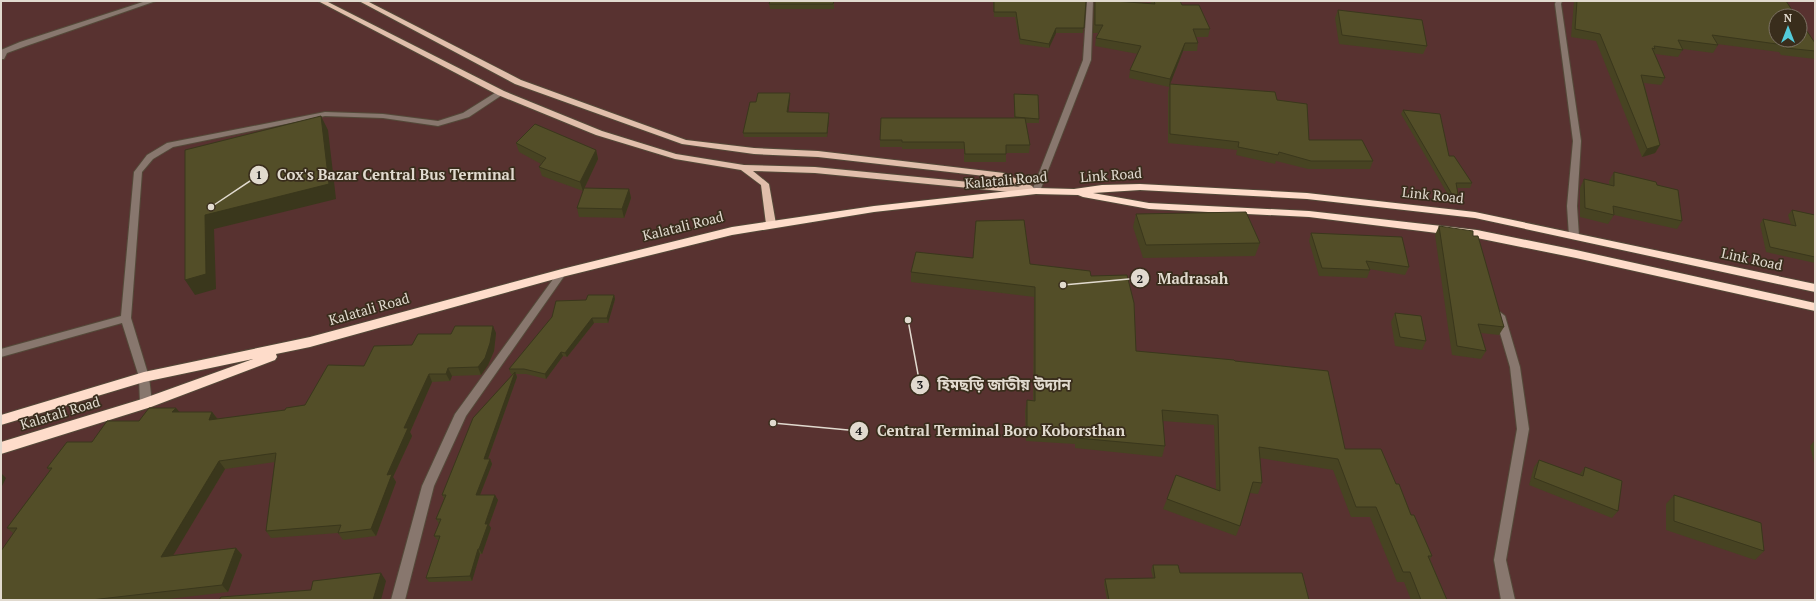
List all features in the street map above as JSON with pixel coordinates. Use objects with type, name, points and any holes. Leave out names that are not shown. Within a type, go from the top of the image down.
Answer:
[{"type":"highway","name":"Link Road","points":[[1074,192],[1140,187],[1307,196],[1475,215],[1815,288]]},
{"type":"highway","name":"Kalatali Road","points":[[1,420],[144,377],[310,342],[562,273],[732,231],[874,209],[1036,191],[1074,192]]},
{"type":"highway","name":"Link Road","points":[[1074,192],[1149,206],[1309,214],[1477,234],[1576,254],[1815,307]]},
{"type":"highway","name":"Kalatali Road","points":[[1,448],[146,403],[310,342]]},
{"type":"main road","points":[[322,1],[501,93],[599,134],[676,156],[744,168],[815,170],[1036,191]]},
{"type":"main road","points":[[362,1],[518,82],[612,117],[686,142],[754,151],[818,154],[1004,176],[1036,191]]},
{"type":"main road","points":[[744,168],[765,184],[771,224]]},
{"type":"street","points":[[1,57],[4,52],[23,44],[154,1]]},
{"type":"street","points":[[1036,191],[1087,60],[1090,1]]},
{"type":"street","points":[[1559,1],[1558,4],[1577,141],[1572,206],[1574,236]]},
{"type":"street","points":[[146,403],[144,377],[126,318],[138,172],[150,157],[170,145],[324,114],[383,116],[438,124],[466,115],[501,93]]},
{"type":"street","points":[[1477,234],[1481,249]]},
{"type":"street","points":[[398,600],[428,486],[461,414],[562,273]]},
{"type":"street","points":[[1498,308],[1515,367],[1523,429],[1500,560],[1508,600]]},
{"type":"street","points":[[1,353],[126,318]]},
{"type":"shaded area","points":[[1,1],[1815,1],[1815,600],[1,600]]},
{"type":"building","points":[[770,1],[834,1],[833,4],[769,4]]},
{"type":"building","points":[[994,1],[1086,1],[1084,28],[1056,28],[1049,44],[1020,39],[1016,12],[994,12]]},
{"type":"building","points":[[1095,1],[1155,4],[1154,1],[1180,1],[1182,5],[1199,5],[1210,29],[1193,29],[1198,43],[1185,43],[1170,79],[1130,70],[1141,46],[1096,38],[1103,25],[1095,25]]},
{"type":"building","points":[[1577,1],[1786,1],[1791,8],[1768,8],[1768,43],[1712,35],[1718,45],[1678,40],[1683,50],[1654,46],[1655,49],[1652,48],[1665,78],[1641,75],[1660,145],[1647,149],[1600,34],[1575,29]]},
{"type":"building","points":[[1338,10],[1422,20],[1427,46],[1342,35]]},
{"type":"building","points":[[1808,33],[1815,43],[1815,51],[1786,48],[1808,48]]},
{"type":"building","points":[[1170,84],[1275,92],[1277,100],[1307,104],[1309,140],[1362,140],[1373,161],[1311,161],[1279,152],[1278,155],[1238,147],[1239,142],[1170,134]]},
{"type":"building","points":[[758,93],[790,93],[787,112],[829,113],[827,133],[743,133],[750,102],[756,102]]},
{"type":"building","points":[[1014,94],[1038,95],[1039,119],[1015,117]]},
{"type":"building","points":[[1403,110],[1440,114],[1449,156],[1454,156],[1472,183],[1456,183],[1458,194],[1453,196]]},
{"type":"building","points":[[321,116],[329,184],[205,215],[206,274],[185,280],[185,150]]},
{"type":"building","points":[[881,118],[1025,118],[1030,145],[1006,145],[1006,154],[965,154],[964,142],[902,142],[902,140],[880,140]]},
{"type":"building","points":[[535,124],[596,150],[580,182],[539,167],[546,158],[516,143]]},
{"type":"building","points":[[1614,172],[1656,182],[1657,185],[1678,190],[1682,221],[1613,206],[1614,215],[1585,208],[1584,179],[1614,186]]},
{"type":"building","points":[[584,188],[629,189],[622,209],[577,208]]},
{"type":"building","points":[[1792,210],[1815,215],[1815,257],[1770,247],[1763,219],[1796,226]]},
{"type":"building","points":[[1246,212],[1260,243],[1146,245],[1136,214]]},
{"type":"building","points":[[1024,220],[1030,264],[1090,271],[1091,276],[1127,275],[1134,303],[1136,351],[1234,360],[1328,371],[1345,449],[1381,449],[1396,484],[1399,484],[1411,515],[1414,515],[1432,556],[1428,556],[1447,600],[1421,600],[1410,572],[1403,572],[1376,507],[1356,507],[1338,459],[1259,447],[1262,483],[1253,482],[1240,526],[1167,499],[1176,475],[1220,491],[1218,415],[1162,410],[1165,446],[1077,438],[1077,433],[1027,430],[1027,400],[1035,401],[1035,287],[911,272],[916,252],[973,258],[976,221]]},
{"type":"building","points":[[1439,226],[1473,231],[1473,236],[1478,236],[1504,327],[1478,324],[1486,351],[1457,346]]},
{"type":"building","points":[[1311,233],[1402,237],[1409,267],[1366,261],[1370,270],[1322,268]]},
{"type":"building","points":[[588,295],[614,295],[607,318],[592,318],[565,353],[561,352],[545,374],[524,369],[509,369],[552,317],[556,301],[586,300]]},
{"type":"building","points":[[1395,313],[1421,316],[1426,341],[1400,337]]},
{"type":"building","points":[[455,326],[493,326],[490,343],[485,358],[478,367],[448,368],[446,374],[429,374],[404,428],[408,428],[387,475],[392,474],[371,529],[338,533],[341,525],[266,531],[276,453],[219,461],[161,557],[236,548],[222,585],[91,600],[1,600],[1,551],[17,528],[7,528],[52,468],[47,468],[67,442],[92,442],[107,421],[139,421],[149,408],[176,408],[172,412],[212,412],[209,420],[285,410],[286,408],[305,405],[328,365],[364,366],[374,346],[412,345],[418,334],[451,334]]},
{"type":"building","points":[[515,372],[484,459],[490,459],[476,495],[495,495],[485,524],[488,524],[478,549],[470,576],[426,578],[440,536],[434,536],[441,519],[436,519],[446,495],[442,495],[473,418]]},
{"type":"building","points":[[1539,460],[1583,476],[1585,467],[1622,481],[1618,511],[1534,478]]},
{"type":"building","points":[[1674,495],[1761,523],[1764,551],[1674,521]]},
{"type":"building","points":[[1153,565],[1178,565],[1180,573],[1302,573],[1309,600],[1109,600],[1105,579],[1155,578]]},
{"type":"building","points":[[381,573],[373,600],[219,600],[221,597],[311,590],[313,581]]},
{"type":"place","name":"Cox's Bazar Central Bus Terminal","points":[[211,207]]},
{"type":"place","name":"Madrasah","points":[[1063,285]]},
{"type":"place","name":"হিমছড়ি জাতীয় উদ্যান","points":[[908,320]]},
{"type":"place","name":"Central Terminal Boro Koborsthan","points":[[773,423]]}]
